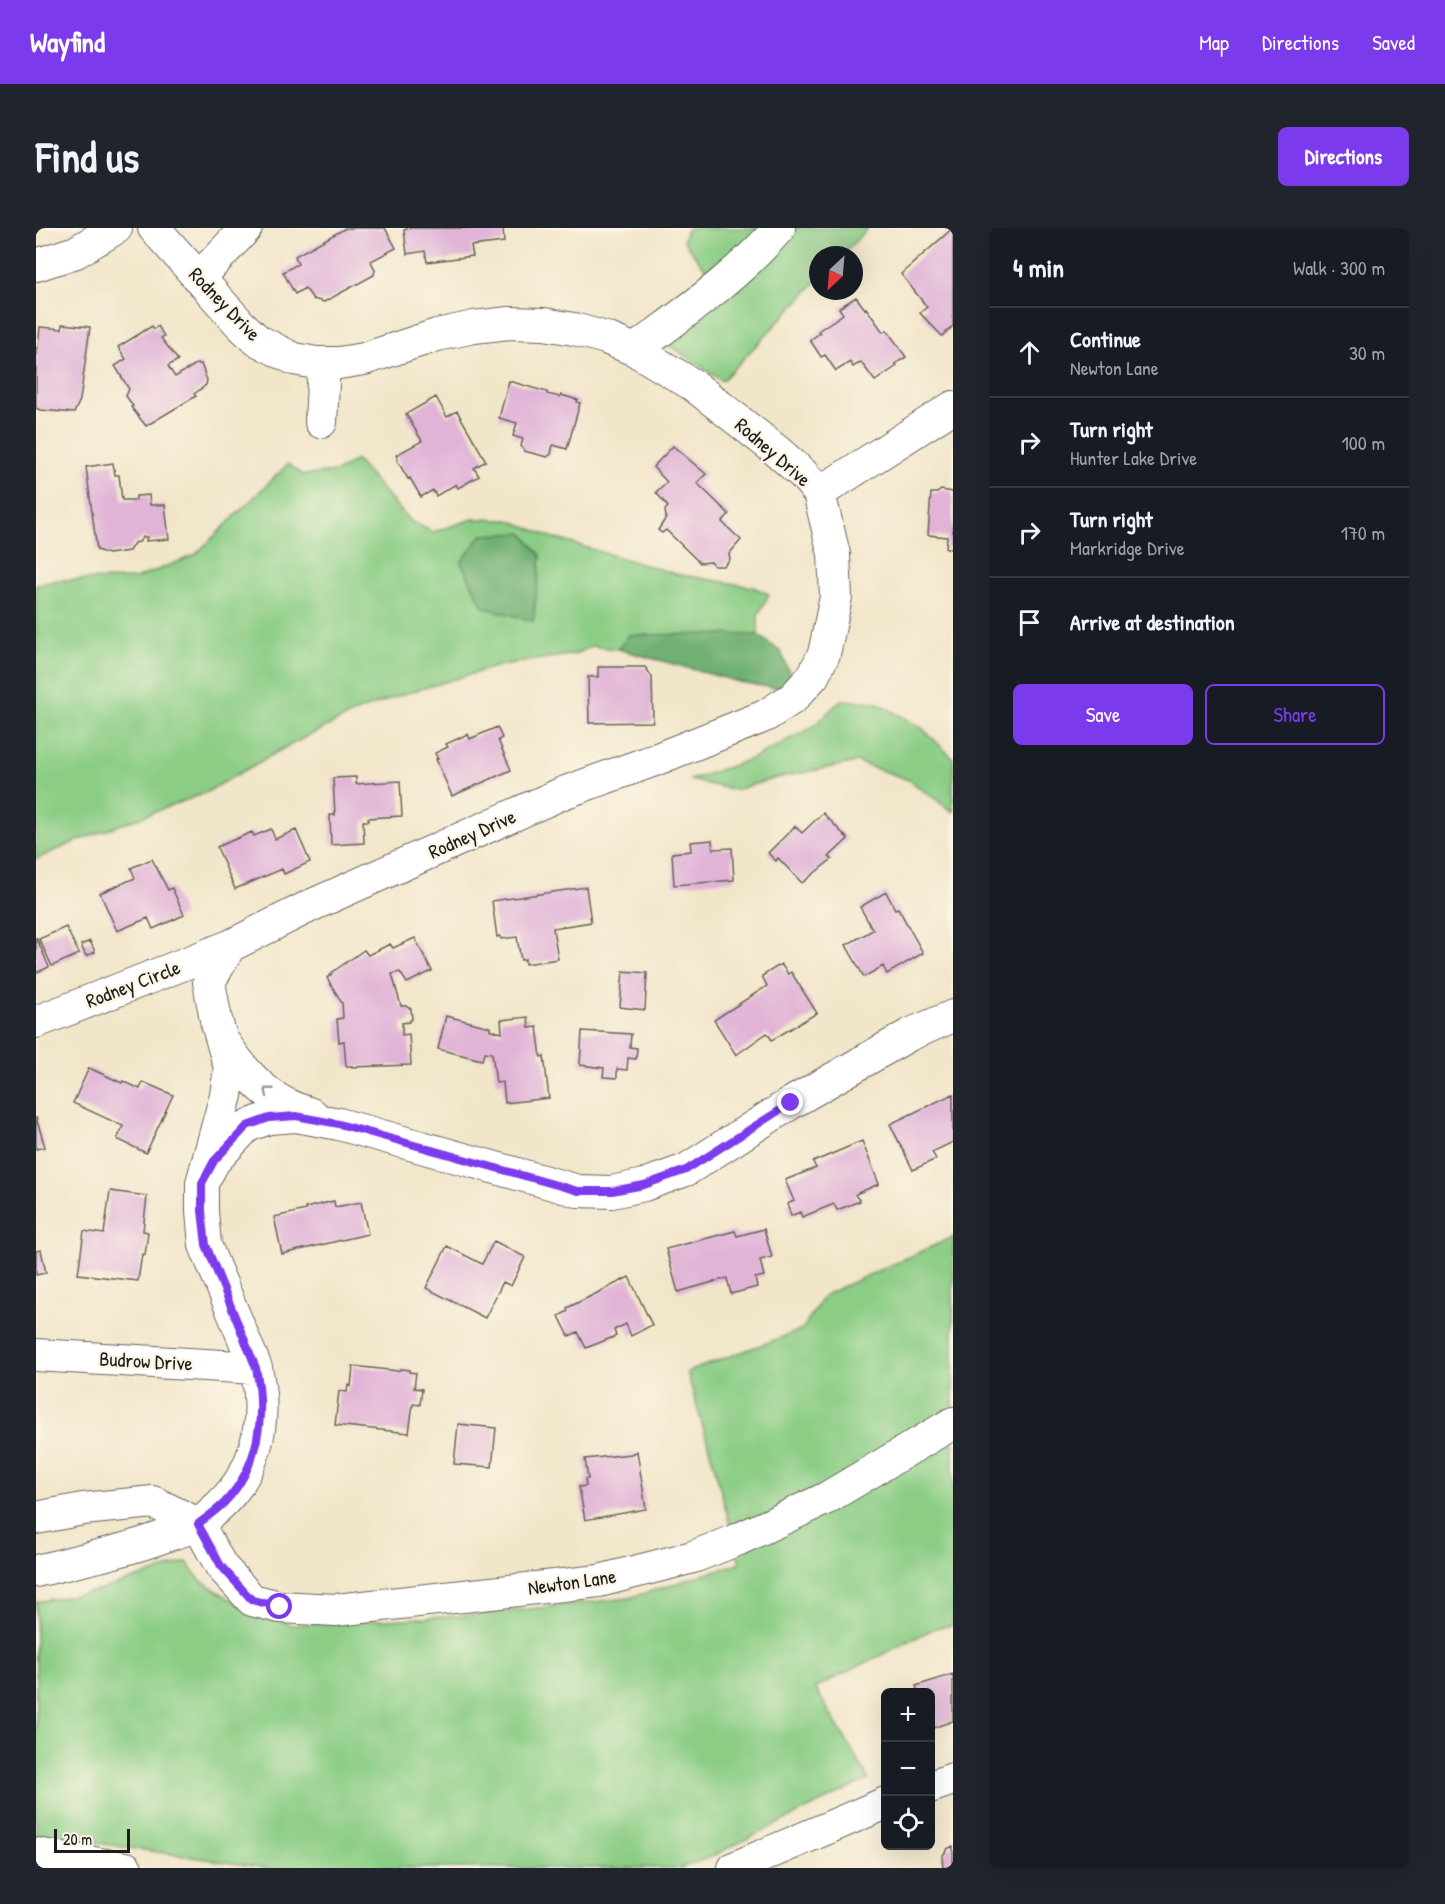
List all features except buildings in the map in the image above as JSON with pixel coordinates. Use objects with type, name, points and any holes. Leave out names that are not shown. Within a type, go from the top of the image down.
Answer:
[{"type":"street","points":[[36,265],[76,252],[116,228]]},
{"type":"street","name":"Rodney Drive","points":[[154,228],[256,340],[294,359],[324,363],[364,359],[438,335],[474,327],[509,323],[544,324],[574,329],[606,338],[635,350],[693,385],[803,474],[819,493],[834,554],[836,597],[824,654],[813,676],[793,698],[765,716],[563,793],[321,901],[230,945]]},
{"type":"street","points":[[199,278],[246,228]]},
{"type":"street","points":[[635,350],[721,285],[757,253],[779,228]]},
{"type":"street","points":[[321,422],[324,363]]},
{"type":"street","points":[[819,493],[953,407]]},
{"type":"street","points":[[36,1571],[136,1547],[198,1524],[225,1502],[243,1477],[255,1450],[261,1421],[261,1389],[256,1368],[206,1245],[202,1211],[202,1183],[226,1095],[230,1068],[216,1020],[209,982],[230,945]]},
{"type":"street","name":"Rodney Circle","points":[[36,1022],[230,945]]},
{"type":"street","points":[[224,1043],[244,1072],[286,1104],[339,1124],[578,1191],[612,1191],[644,1185],[686,1170],[801,1097],[909,1035],[953,1016]]},
{"type":"street","points":[[202,1183],[214,1161],[247,1126],[269,1118],[296,1116],[339,1124]]},
{"type":"street","name":"Budrow Drive","points":[[36,1355],[256,1368]]},
{"type":"street","name":"Newton Lane","points":[[198,1524],[221,1566],[252,1600],[280,1607],[336,1610],[599,1581],[693,1557],[739,1539],[825,1499],[953,1423]]},
{"type":"street","points":[[36,1518],[83,1509],[153,1502],[198,1524]]},
{"type":"street","points":[[935,1784],[953,1779]]},
{"type":"street","points":[[734,1868],[881,1805]]},
{"type":"street","points":[[36,1854],[126,1868]]},
{"type":"green space","points":[[688,228],[868,228],[851,246],[809,246],[809,289],[722,381],[668,344],[713,279],[683,240]]},
{"type":"green space","points":[[356,460],[410,521],[433,532],[473,519],[509,520],[554,538],[676,574],[753,587],[769,594],[758,615],[758,635],[630,635],[618,649],[592,646],[576,654],[502,665],[404,694],[358,711],[284,748],[205,793],[77,841],[36,859],[36,585],[58,580],[135,579],[195,555],[288,464],[303,475],[336,472]],"holes":[[[541,555],[533,621],[483,606],[461,562]]]},
{"type":"green space","points":[[523,533],[541,556],[533,621],[483,607],[461,562],[482,535]]},
{"type":"green space","points":[[629,635],[758,635],[781,652],[792,679],[780,689],[743,683],[618,649]]},
{"type":"green space","points":[[841,700],[876,702],[922,728],[953,758],[953,812],[909,780],[857,762],[776,778],[735,790],[690,780],[751,759],[813,727]]},
{"type":"green space","points":[[953,1237],[953,1625],[935,1628],[815,1688],[869,1779],[706,1859],[680,1868],[266,1868],[36,1834],[36,1602],[97,1591],[187,1562],[200,1580],[244,1608],[292,1625],[476,1615],[629,1598],[740,1563],[687,1372],[802,1330],[824,1295]]},
{"type":"route","points":[[280,1607],[252,1600],[221,1566],[198,1524],[225,1502],[243,1477],[255,1450],[261,1421],[261,1389],[256,1368],[206,1245],[202,1211],[202,1183],[214,1161],[247,1126],[269,1118],[296,1116],[339,1124],[578,1191],[612,1191],[644,1185],[686,1170],[791,1103]]}]
